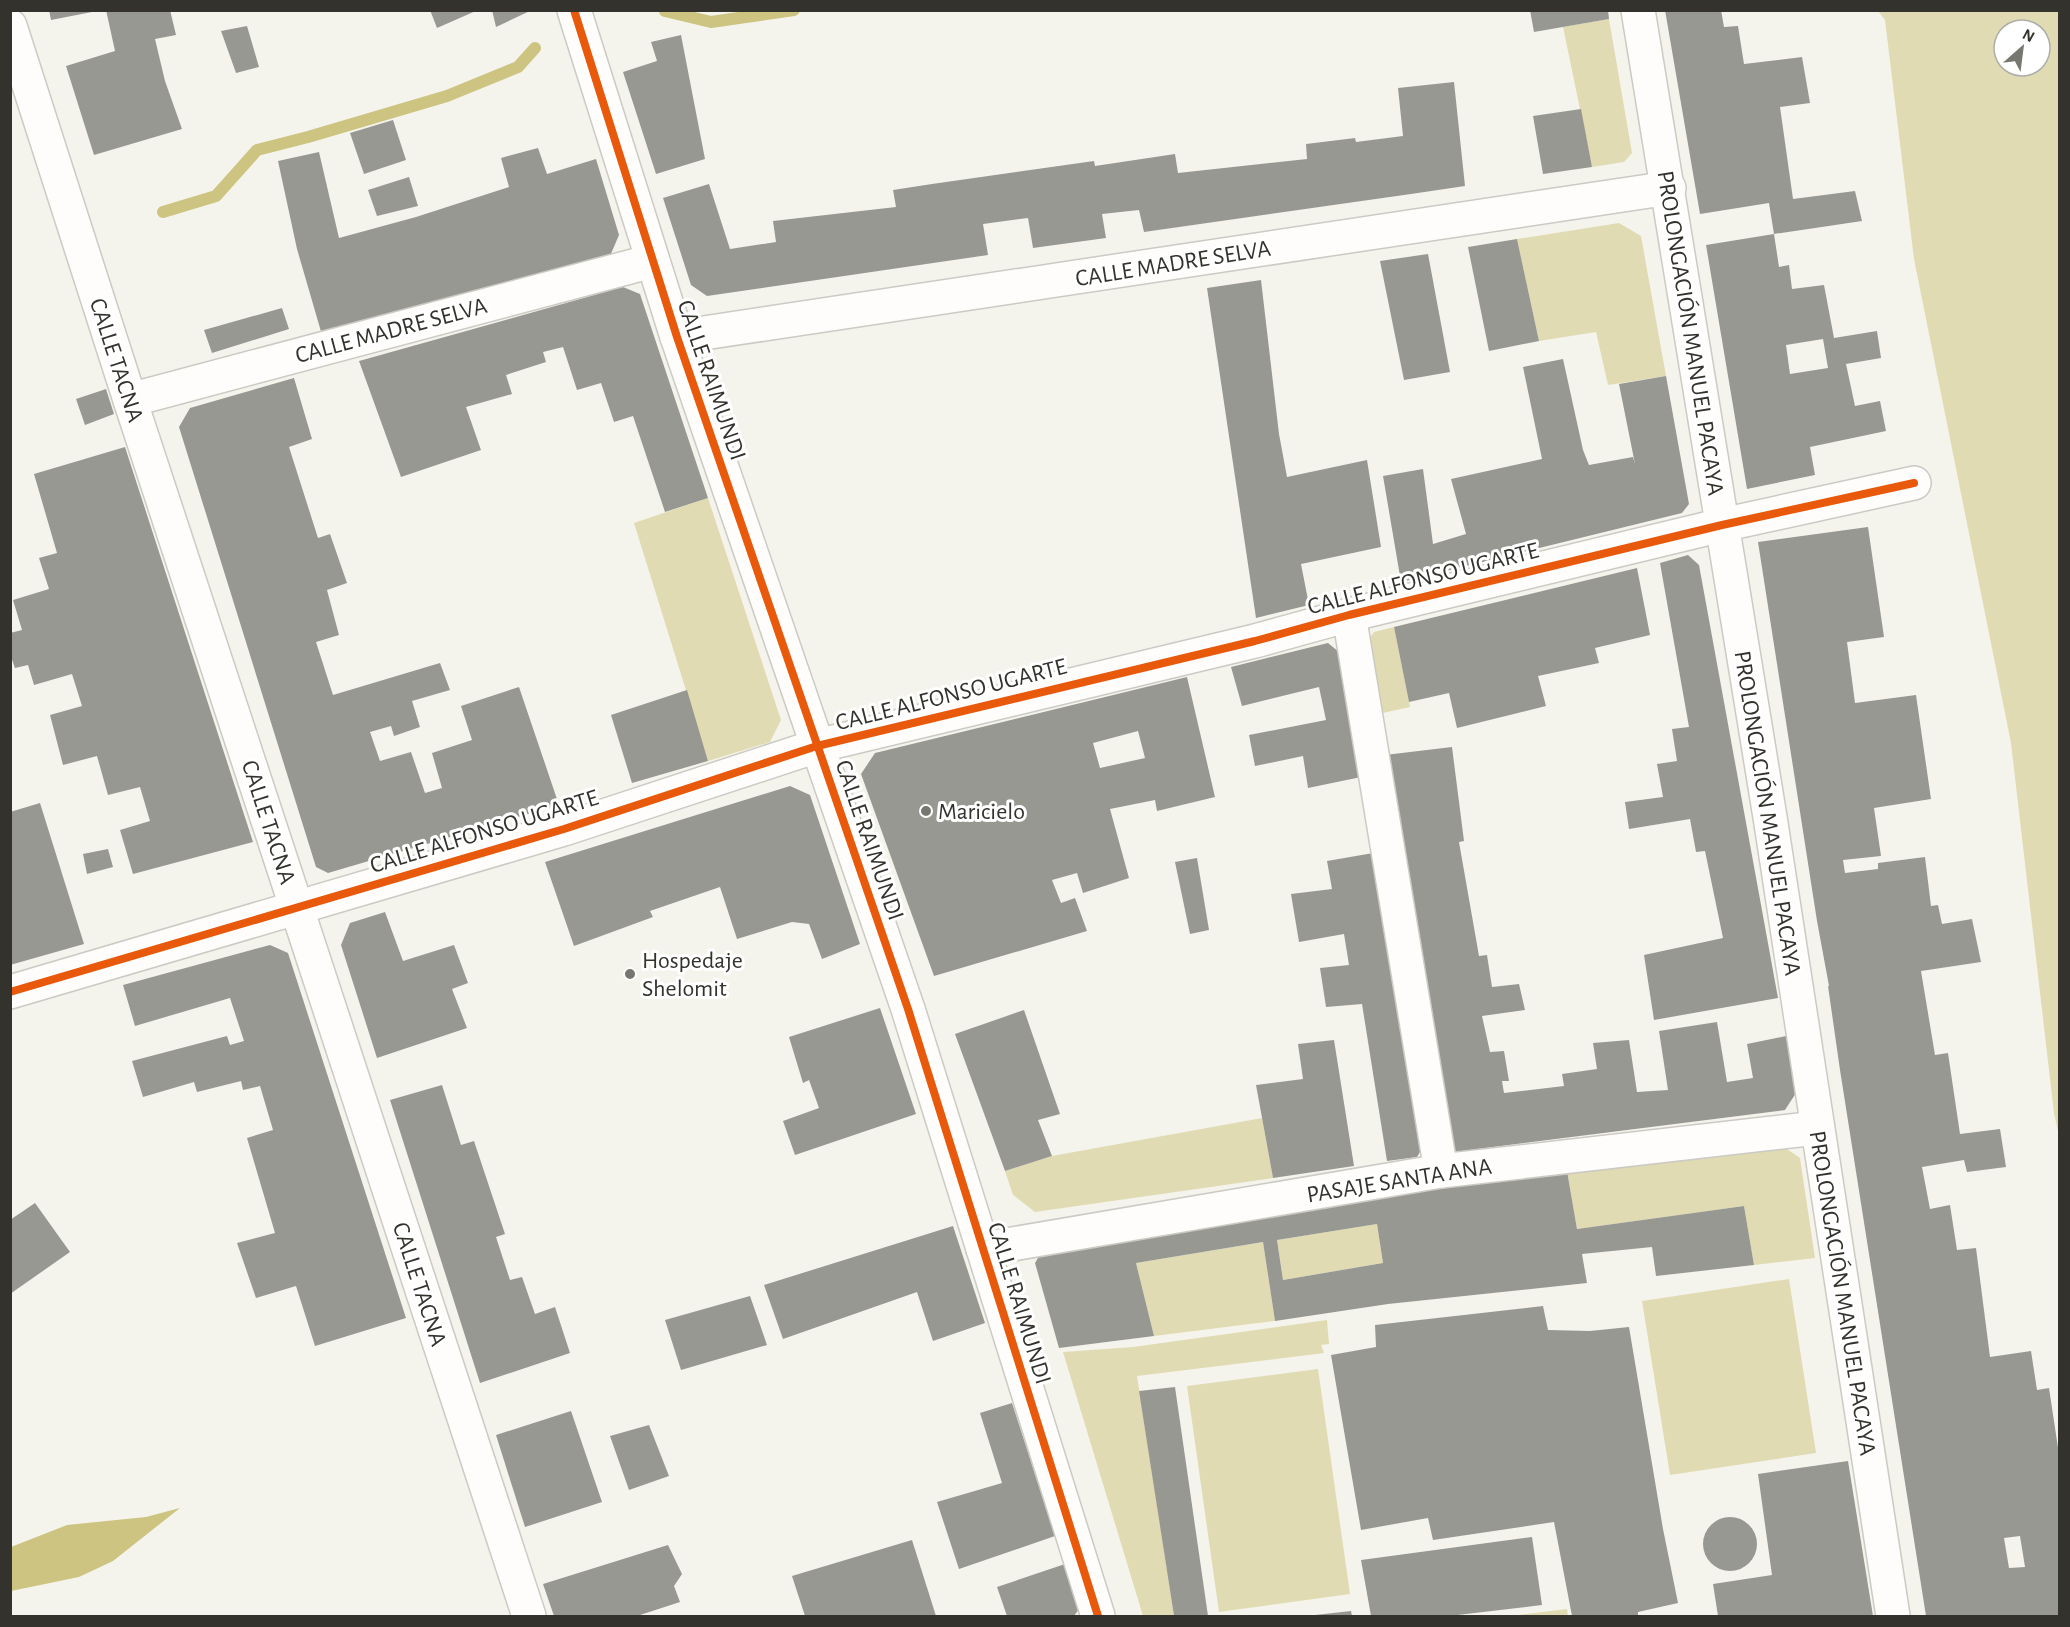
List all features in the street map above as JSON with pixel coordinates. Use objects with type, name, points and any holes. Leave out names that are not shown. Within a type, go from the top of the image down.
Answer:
[{"type":"street","name":"CALLE RAIMUNDI","points":[[574,10],[677,337],[908,1009],[1098,1617]]},
{"type":"street","name":"PROLONGACIÓN MANUEL PACAYA","points":[[1638,10],[1669,188],[1770,817],[1893,1617]]},
{"type":"street","name":"CALLE TACNA","points":[[10,26],[130,400],[529,1617]]},
{"type":"street","name":"CALLE MADRE SELVA","points":[[677,337],[1669,188]]},
{"type":"street","name":"CALLE MADRE SELVA","points":[[130,400],[652,261]]},
{"type":"street","name":"CALLE ALFONSO UGARTE","points":[[10,993],[564,829],[818,746],[1243,644],[1349,615],[1722,525],[1914,483]]},
{"type":"street","points":[[1349,615],[1441,1171]]},
{"type":"street","name":"PASAJE SANTA ANA","points":[[983,1249],[1441,1171],[1817,1128]]},
{"type":"shaded area","points":[[1878,11],[2059,11],[2059,1136],[2054,1113],[2011,743],[1914,259],[1885,20]]},
{"type":"shaded area","points":[[1609,19],[1632,153],[1624,162],[1592,167],[1563,27]]},
{"type":"shaded area","points":[[1619,223],[1641,236],[1666,376],[1608,385],[1596,332],[1539,341],[1517,239]]},
{"type":"shaded area","points":[[708,498],[781,720],[770,742],[708,761],[634,523]]},
{"type":"shaded area","points":[[1394,627],[1410,707],[1378,714],[1366,643],[1374,632]]},
{"type":"shaded area","points":[[1262,1118],[1273,1178],[1035,1212],[1013,1195],[1005,1171],[1052,1156]]},
{"type":"shaded area","points":[[1784,1147],[1800,1158],[1815,1258],[1754,1265],[1744,1206],[1577,1229],[1567,1171]]},
{"type":"shaded area","points":[[1377,1224],[1383,1263],[1283,1280],[1277,1240]]},
{"type":"shaded area","points":[[1263,1242],[1275,1321],[1154,1336],[1136,1263]]},
{"type":"shaded area","points":[[1789,1279],[1816,1453],[1670,1475],[1642,1301]]},
{"type":"shaded area","points":[[1327,1320],[1329,1344],[1321,1345],[1324,1353],[1137,1376],[1174,1616],[1143,1616],[1063,1352],[1133,1347]]},
{"type":"shaded area","points":[[1318,1369],[1350,1594],[1219,1612],[1187,1386]]},
{"type":"shaded area","points":[[180,1508],[113,1561],[79,1577],[11,1591],[11,1547],[67,1525],[146,1517]]},
{"type":"shaded area","points":[[1567,1609],[1568,1616],[1509,1616]]},
{"type":"building","points":[[49,10],[92,10],[92,12],[51,20]]},
{"type":"building","points":[[106,10],[170,10],[176,35],[155,39],[165,81],[182,129],[94,155],[66,66],[115,51]]},
{"type":"building","points":[[430,10],[478,10],[437,28]]},
{"type":"building","points":[[492,10],[532,10],[496,27]]},
{"type":"building","points":[[1530,10],[1608,10],[1609,19],[1534,32]]},
{"type":"building","points":[[1665,10],[1721,10],[1724,27],[1738,26],[1744,64],[1802,57],[1810,103],[1780,107],[1793,199],[1855,191],[1862,221],[1774,234],[1769,203],[1700,214]]},
{"type":"building","points":[[247,26],[259,67],[236,73],[221,31]]},
{"type":"building","points":[[681,35],[705,159],[656,174],[623,72],[657,61],[651,42]]},
{"type":"building","points":[[1454,82],[1465,186],[1411,194],[1144,232],[1139,210],[1102,214],[1106,238],[1033,248],[1028,218],[983,224],[988,255],[707,296],[691,285],[663,198],[709,184],[730,249],[776,242],[773,221],[896,207],[893,190],[1094,161],[1095,166],[1175,154],[1178,173],[1307,159],[1306,144],[1355,138],[1356,142],[1403,136],[1398,88]]},
{"type":"building","points":[[1581,109],[1592,167],[1543,174],[1533,116]]},
{"type":"building","points":[[393,120],[406,160],[364,174],[350,133]]},
{"type":"building","points":[[538,148],[547,174],[596,159],[619,235],[610,256],[322,335],[297,249],[278,161],[319,152],[339,238],[416,217],[509,187],[501,158]]},
{"type":"building","points":[[409,177],[418,206],[377,216],[368,190]]},
{"type":"building","points":[[1774,234],[1779,267],[1789,265],[1792,289],[1824,285],[1834,338],[1877,331],[1881,358],[1846,364],[1855,406],[1880,401],[1886,431],[1810,447],[1815,475],[1747,489],[1706,245]],"holes":[[[1823,339],[1828,368],[1790,374],[1786,345]]]},
{"type":"building","points":[[1517,239],[1539,341],[1489,351],[1468,247]]},
{"type":"building","points":[[1428,254],[1450,372],[1404,380],[1380,261]]},
{"type":"building","points":[[1261,280],[1279,434],[1287,477],[1367,460],[1381,547],[1301,564],[1309,605],[1256,618],[1207,288]]},
{"type":"building","points":[[623,287],[640,294],[708,498],[665,512],[633,416],[614,422],[601,383],[577,390],[563,347],[543,352],[546,362],[506,375],[512,394],[466,407],[481,450],[401,477],[359,361]]},
{"type":"building","points":[[282,308],[289,329],[212,353],[204,330]]},
{"type":"building","points":[[1563,359],[1583,450],[1589,465],[1633,457],[1635,464],[1619,384],[1666,376],[1689,504],[1682,513],[1401,582],[1383,476],[1423,469],[1433,544],[1466,534],[1451,479],[1542,459],[1523,367]]},
{"type":"building","points":[[294,378],[312,439],[289,447],[318,538],[330,534],[347,583],[327,590],[339,635],[316,642],[333,695],[440,663],[450,690],[412,701],[420,727],[394,736],[391,726],[370,732],[380,761],[411,752],[425,793],[442,788],[432,753],[472,740],[461,706],[519,687],[559,805],[328,873],[316,867],[179,427],[190,408]]},
{"type":"building","points":[[106,389],[114,414],[85,425],[76,399]]},
{"type":"building","points":[[125,447],[253,842],[133,874],[120,830],[150,821],[140,787],[108,795],[97,756],[63,765],[50,715],[82,706],[72,674],[34,685],[28,665],[15,668],[10,654],[10,633],[22,630],[13,600],[49,589],[39,558],[57,553],[34,474]]},
{"type":"building","points":[[1868,527],[1884,637],[1847,642],[1855,703],[1916,695],[1931,799],[1874,808],[1881,856],[1843,860],[1845,873],[1878,869],[1878,863],[1925,857],[1931,906],[1938,905],[1942,924],[1972,919],[1981,962],[1921,971],[1935,1055],[1948,1053],[1960,1134],[2000,1129],[2006,1167],[1967,1172],[1964,1160],[1922,1167],[1930,1209],[1950,1205],[1957,1250],[1976,1248],[1990,1357],[2031,1351],[2037,1390],[2049,1388],[2060,1461],[2060,1616],[1926,1616],[1758,542]],"holes":[[[2020,1536],[2025,1567],[2009,1568],[2004,1538]]]},
{"type":"building","points":[[1688,555],[1699,565],[1778,998],[1654,1020],[1644,955],[1723,938],[1705,851],[1696,852],[1690,819],[1629,829],[1625,802],[1663,797],[1657,764],[1677,761],[1672,729],[1689,727],[1660,563]]},
{"type":"building","points":[[1637,568],[1650,635],[1595,648],[1599,663],[1538,676],[1546,706],[1457,728],[1449,693],[1409,702],[1394,627]]},
{"type":"building","points":[[1328,643],[1345,657],[1366,776],[1308,788],[1303,756],[1255,766],[1249,735],[1326,720],[1319,687],[1242,706],[1231,667]]},
{"type":"building","points":[[1187,677],[1215,797],[1157,811],[1155,800],[1110,809],[1129,878],[1083,893],[1077,873],[1052,880],[1061,903],[1075,898],[1087,931],[934,976],[861,774],[875,753]],"holes":[[[1138,731],[1145,758],[1100,768],[1093,743]]]},
{"type":"building","points":[[687,690],[708,761],[632,783],[611,715]]},
{"type":"building","points":[[1452,747],[1464,841],[1459,842],[1479,956],[1487,955],[1492,987],[1519,984],[1525,1010],[1482,1016],[1490,1052],[1504,1051],[1509,1081],[1502,1081],[1504,1093],[1564,1086],[1562,1074],[1597,1069],[1593,1043],[1629,1040],[1637,1092],[1668,1090],[1659,1031],[1717,1022],[1727,1082],[1753,1078],[1747,1044],[1786,1036],[1796,1093],[1785,1110],[1454,1152],[1385,755]]},
{"type":"building","points":[[790,786],[810,795],[860,944],[822,959],[809,924],[792,922],[737,939],[720,887],[650,911],[653,917],[574,946],[545,862]]},
{"type":"building","points":[[40,803],[84,944],[10,965],[10,812]]},
{"type":"building","points":[[108,849],[113,867],[87,874],[83,854]]},
{"type":"building","points":[[1379,852],[1427,1140],[1417,1157],[1387,1161],[1362,1004],[1326,1007],[1320,968],[1349,965],[1344,934],[1299,942],[1291,894],[1332,889],[1327,861]]},
{"type":"building","points":[[1197,858],[1209,930],[1190,934],[1175,862]]},
{"type":"building","points":[[385,912],[403,961],[454,945],[468,983],[452,989],[467,1028],[377,1058],[341,945],[350,923]]},
{"type":"building","points":[[270,945],[288,953],[406,1318],[315,1346],[296,1286],[256,1298],[237,1243],[275,1233],[247,1138],[273,1130],[260,1086],[243,1090],[241,1081],[197,1092],[194,1082],[143,1097],[132,1061],[227,1036],[230,1045],[244,1041],[230,998],[135,1026],[123,985]]},
{"type":"building","points":[[880,1008],[916,1114],[795,1155],[783,1121],[819,1108],[809,1080],[803,1083],[789,1037]]},
{"type":"building","points":[[1024,1010],[1060,1114],[1038,1120],[1052,1156],[1005,1171],[955,1034]]},
{"type":"building","points":[[1334,1040],[1354,1166],[1273,1178],[1256,1085],[1303,1079],[1298,1044]]},
{"type":"building","points":[[442,1085],[461,1145],[474,1141],[505,1234],[496,1237],[510,1280],[522,1277],[535,1314],[555,1307],[570,1353],[480,1383],[390,1100]]},
{"type":"building","points":[[1567,1171],[1577,1229],[1744,1206],[1754,1265],[1656,1276],[1652,1247],[1582,1254],[1587,1283],[1388,1304],[1275,1321],[1263,1242],[1136,1263],[1154,1336],[1059,1348],[1035,1263],[1044,1248],[1372,1194]],"holes":[[[1377,1224],[1383,1263],[1283,1280],[1277,1240]]]},
{"type":"building","points":[[35,1203],[70,1252],[10,1294],[10,1220]]},
{"type":"building","points":[[953,1226],[985,1323],[933,1341],[917,1292],[783,1339],[764,1285]]},
{"type":"building","points":[[750,1296],[767,1345],[681,1370],[665,1320]]},
{"type":"building","points":[[1543,1306],[1548,1330],[1590,1331],[1629,1327],[1663,1529],[1678,1603],[1638,1612],[1638,1616],[1572,1616],[1554,1522],[1433,1540],[1428,1518],[1361,1530],[1331,1355],[1376,1347],[1375,1325]]},
{"type":"building","points":[[1175,1387],[1208,1616],[1174,1616],[1139,1391]]},
{"type":"building","points":[[1012,1403],[1055,1536],[959,1569],[937,1502],[1002,1483],[980,1413]]},
{"type":"building","points":[[571,1411],[602,1502],[525,1527],[496,1435]]},
{"type":"building","points":[[649,1425],[669,1476],[629,1490],[610,1436]]},
{"type":"building","points":[[1848,1461],[1873,1616],[1718,1616],[1713,1584],[1772,1575],[1758,1474]]},
{"type":"building","points":[[1730,1517],[1740,1519],[1749,1525],[1755,1534],[1757,1544],[1755,1554],[1749,1563],[1740,1569],[1730,1571],[1720,1569],[1711,1563],[1705,1554],[1703,1544],[1705,1534],[1711,1525],[1720,1519]]},
{"type":"building","points":[[1532,1537],[1542,1605],[1449,1616],[1371,1616],[1361,1560]]},
{"type":"building","points":[[912,1540],[936,1616],[805,1616],[792,1576]]},
{"type":"building","points":[[668,1545],[682,1574],[674,1586],[680,1602],[637,1616],[554,1616],[543,1584]]},
{"type":"building","points":[[1065,1564],[1079,1609],[1074,1616],[1007,1616],[997,1587]]},
{"type":"building","points":[[1351,1611],[1352,1616],[1315,1616],[1315,1615]]},
{"type":"waterway","points":[[665,11],[711,22],[794,10]]},
{"type":"waterway","points":[[163,212],[216,196],[257,150],[447,96],[518,67],[535,48]]},
{"type":"cycle path","points":[[574,10],[677,337],[908,1009],[1098,1616]]},
{"type":"cycle path","points":[[10,992],[564,829],[817,746],[1255,641],[1349,615],[1722,525],[1914,483]]},
{"type":"place","name":"Maricielo","points":[[926,811]]},
{"type":"place","name":"Hospedaje Shelomit","points":[[630,974]]}]
